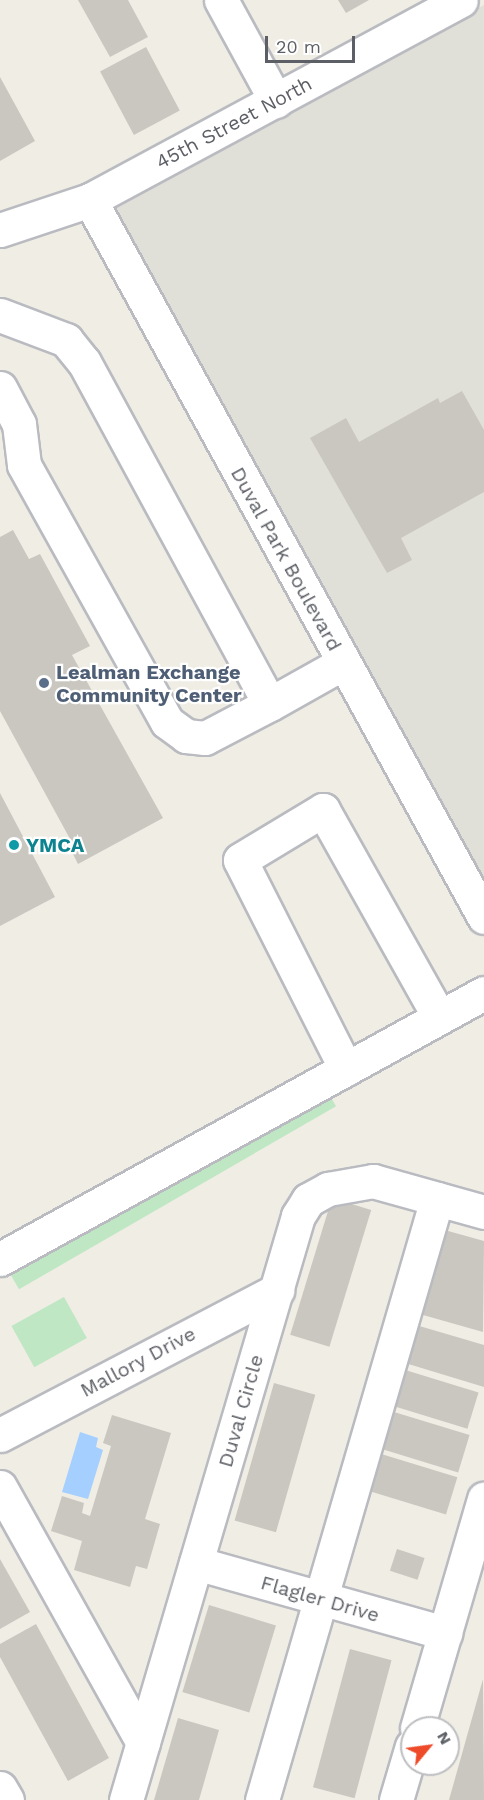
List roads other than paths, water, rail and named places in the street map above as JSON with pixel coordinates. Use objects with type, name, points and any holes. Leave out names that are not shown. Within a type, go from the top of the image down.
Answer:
[{"type":"street","points":[[221,0],[276,101]]},
{"type":"street","name":"45th Street North","points":[[0,230],[90,200],[461,0]]},
{"type":"street","name":"Duval Park Boulevard","points":[[90,200],[484,917]]},
{"type":"street","points":[[0,315],[66,340],[84,362],[270,704]]},
{"type":"street","points":[[0,388],[10,429],[24,465],[167,722],[186,736],[205,738],[344,663]]},
{"type":"street","points":[[346,1069],[240,860],[323,810],[439,1017]]},
{"type":"street","points":[[0,1259],[484,993]]},
{"type":"street","name":"Duval Circle","points":[[126,1800],[298,1216],[308,1200],[328,1189],[373,1181],[484,1212]]},
{"type":"street","points":[[262,1800],[437,1199]]},
{"type":"street","name":"Mallory Drive","points":[[0,1435],[277,1290]]},
{"type":"street","points":[[0,1487],[143,1743]]},
{"type":"street","points":[[421,1716],[484,1499]]},
{"type":"street","name":"Flagler Drive","points":[[196,1563],[320,1600],[445,1633]]},
{"type":"street","points":[[396,1800],[403,1776]]},
{"type":"street","points":[[0,1788],[7,1800]]},
{"type":"water","points":[[80,1432],[98,1438],[96,1447],[103,1450],[88,1499],[62,1492]]},
{"type":"place","name":"Lealman Exchange Community Center","points":[[44,683]]},
{"type":"place","name":"YMCA","points":[[14,845]]}]
